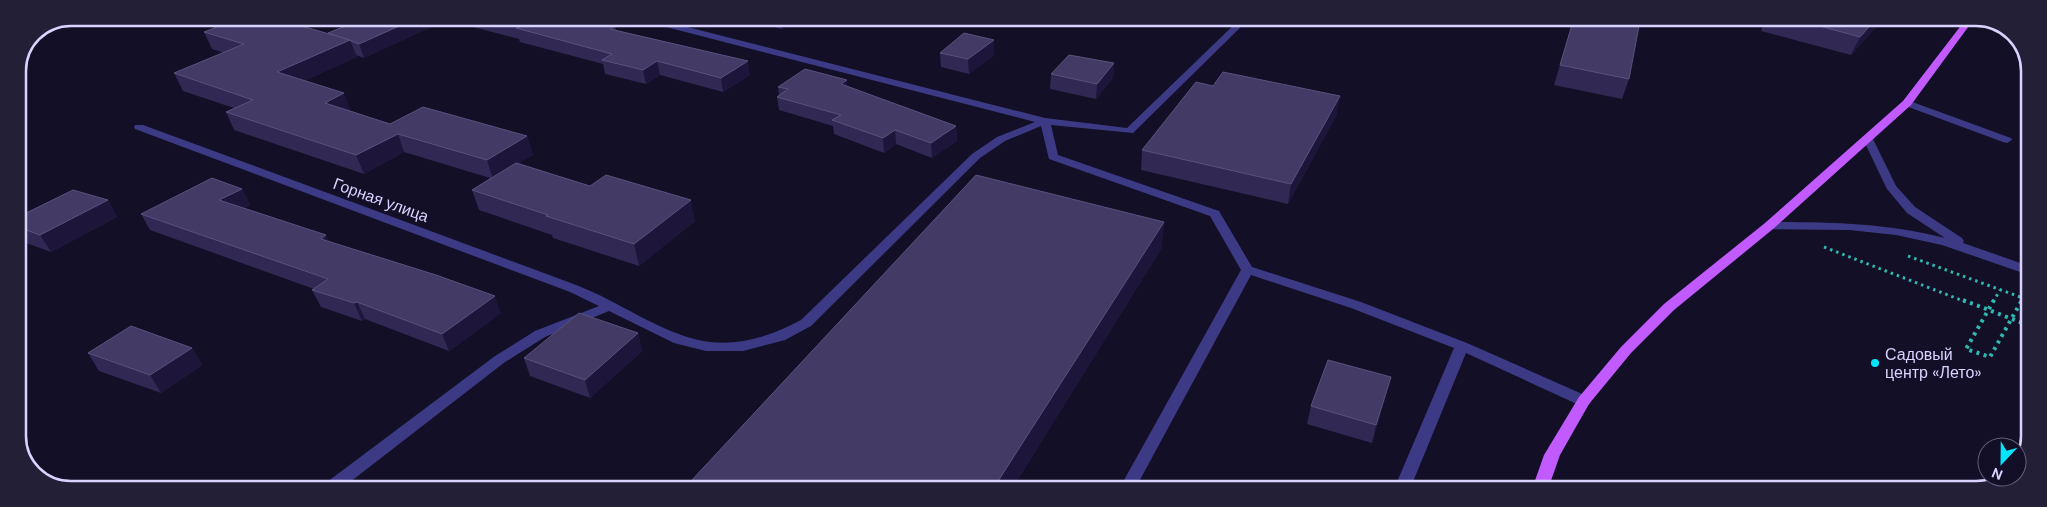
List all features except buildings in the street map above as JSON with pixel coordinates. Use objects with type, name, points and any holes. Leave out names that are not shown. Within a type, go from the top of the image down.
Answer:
[{"type":"main road","points":[[1543,481],[1552,455],[1584,401],[1626,350],[1669,307],[1769,226],[1907,102],[1965,26]]},
{"type":"street","points":[[673,26],[1044,121],[1129,131],[1238,26]]},
{"type":"street","points":[[1907,102],[2007,140]]},
{"type":"street","points":[[1044,121],[1053,157],[1215,214],[1247,270],[1356,304],[1462,346],[1584,401]]},
{"type":"street","name":"Горная улица","points":[[140,127],[576,289],[679,340],[706,346],[743,346],[780,337],[806,323],[976,156],[1001,139],[1044,121]]},
{"type":"street","points":[[1868,139],[1891,187],[1911,210],[1976,251]]},
{"type":"street","points":[[1769,226],[1861,227],[1894,230],[1925,236],[1976,251],[2021,268]]},
{"type":"street","points":[[1131,481],[1247,270]]},
{"type":"street","points":[[338,481],[500,359],[540,334],[610,306]]},
{"type":"street","points":[[1405,481],[1462,346]]},
{"type":"path","points":[[1824,247],[2021,322]]},
{"type":"path","points":[[1908,256],[2021,297]]},
{"type":"path","points":[[2000,290],[1966,348],[1990,357],[2021,301]]},
{"type":"place","name":"Садовый центр «Лето»","points":[[1875,363]]}]
